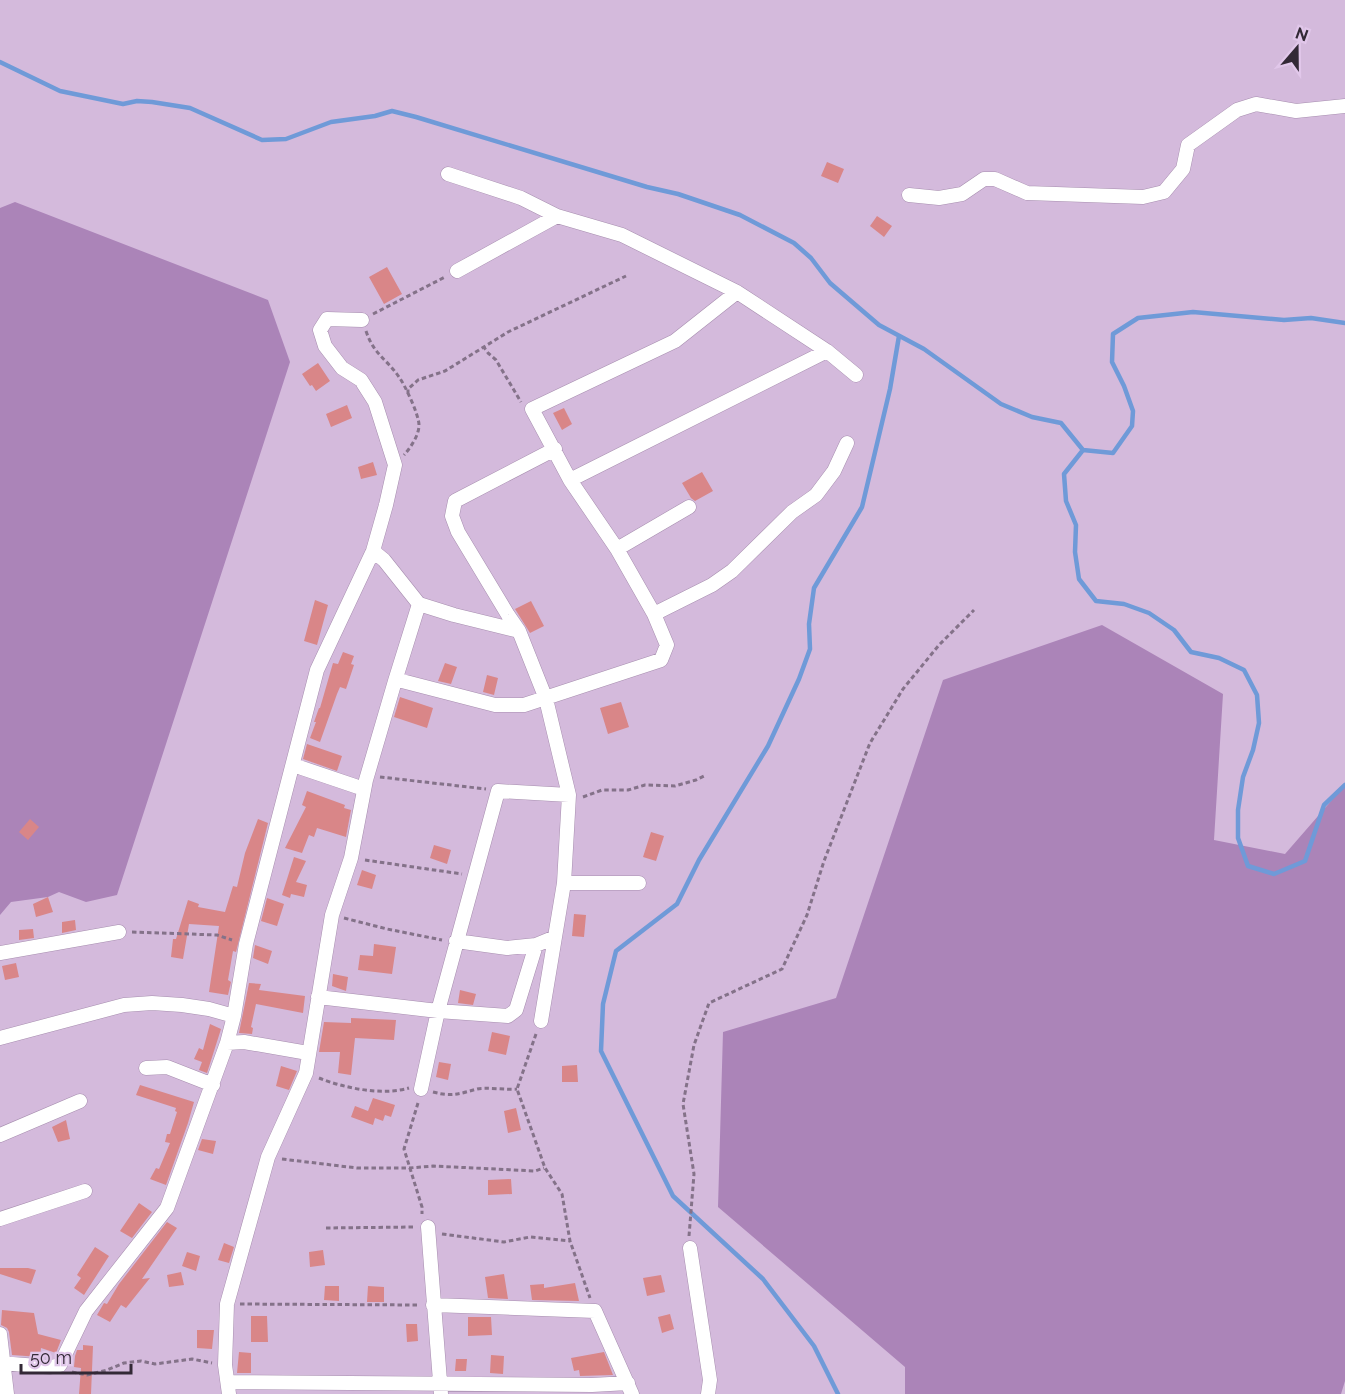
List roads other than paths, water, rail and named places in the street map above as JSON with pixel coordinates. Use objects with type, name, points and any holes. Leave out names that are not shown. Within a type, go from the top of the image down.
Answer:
[{"type":"street","points":[[909,195],[939,198],[962,194],[984,179],[995,179],[1027,193],[1143,197],[1164,192],[1183,169],[1188,145],[1237,110],[1256,104],[1296,111],[1345,106]]},
{"type":"street","points":[[448,174],[520,198],[557,216],[622,235],[737,292],[826,351],[856,375]]},
{"type":"street","points":[[457,271],[557,216]]},
{"type":"street","points":[[395,681],[495,705],[524,705],[661,660],[667,645],[654,614],[617,549],[570,480],[532,409],[675,341],[737,292]]},
{"type":"street","points":[[1,1363],[50,1367],[60,1365],[86,1311],[167,1208],[213,1085],[234,1016],[246,944],[317,670],[373,551],[395,465],[375,402],[361,380],[342,368],[325,345],[321,330],[327,319],[362,320]]},
{"type":"street","points":[[570,480],[826,351]]},
{"type":"street","points":[[654,614],[712,585],[732,571],[792,513],[816,495],[834,471],[847,443]]},
{"type":"street","points":[[541,1021],[553,938],[564,883],[569,795],[546,699],[519,631],[458,532],[452,516],[455,501],[555,449]]},
{"type":"street","points":[[617,549],[689,507]]},
{"type":"street","points":[[373,551],[384,560],[419,604],[519,631]]},
{"type":"street","points":[[419,604],[365,785],[351,858],[332,915],[306,1073],[268,1157],[227,1304],[225,1365],[229,1388],[592,1385],[630,1388],[595,1311],[433,1305]]},
{"type":"street","points":[[293,765],[365,785]]},
{"type":"street","points":[[421,1089],[456,941],[498,791],[569,795]]},
{"type":"street","points":[[564,883],[639,883]]},
{"type":"street","points":[[0,953],[119,932]]},
{"type":"street","points":[[456,941],[507,948],[536,945],[553,938]]},
{"type":"street","points":[[318,997],[438,1011],[508,1016],[516,1010],[536,945]]},
{"type":"street","points":[[0,1038],[124,1005],[153,1003],[182,1005],[234,1016]]},
{"type":"street","points":[[227,1043],[244,1042],[308,1053]]},
{"type":"street","points":[[146,1068],[167,1067],[213,1085]]},
{"type":"street","points":[[0,1135],[80,1101]]},
{"type":"street","points":[[0,1219],[85,1191]]},
{"type":"street","points":[[428,1227],[440,1388]]},
{"type":"street","points":[[690,1248],[710,1380],[708,1394]]},
{"type":"street","points":[[0,1334],[1,1363],[7,1394]]},
{"type":"waterway","points":[[0,62],[60,91],[123,104],[137,101],[190,108],[262,140],[286,139],[331,122],[375,116],[392,111],[647,187],[678,194],[740,215],[794,243],[811,258],[830,283],[879,325],[924,349],[1001,404],[1032,417],[1061,423],[1083,450],[1113,453],[1132,426],[1133,411],[1112,362],[1113,334],[1138,318],[1193,312],[1284,320],[1311,318],[1345,323]]},
{"type":"waterway","points":[[838,1394],[814,1346],[763,1279],[673,1196],[601,1051],[603,1004],[616,951],[677,904],[699,860],[768,746],[799,679],[810,649],[809,624],[814,588],[862,507],[890,389],[899,336]]},
{"type":"waterway","points":[[1083,450],[1064,474],[1066,501],[1076,525],[1075,552],[1079,579],[1096,601],[1124,604],[1149,613],[1174,630],[1191,652],[1219,658],[1244,670],[1257,695],[1259,723],[1253,750],[1243,777],[1238,810],[1238,838],[1248,866],[1274,874],[1305,861],[1324,805],[1345,785]]}]
